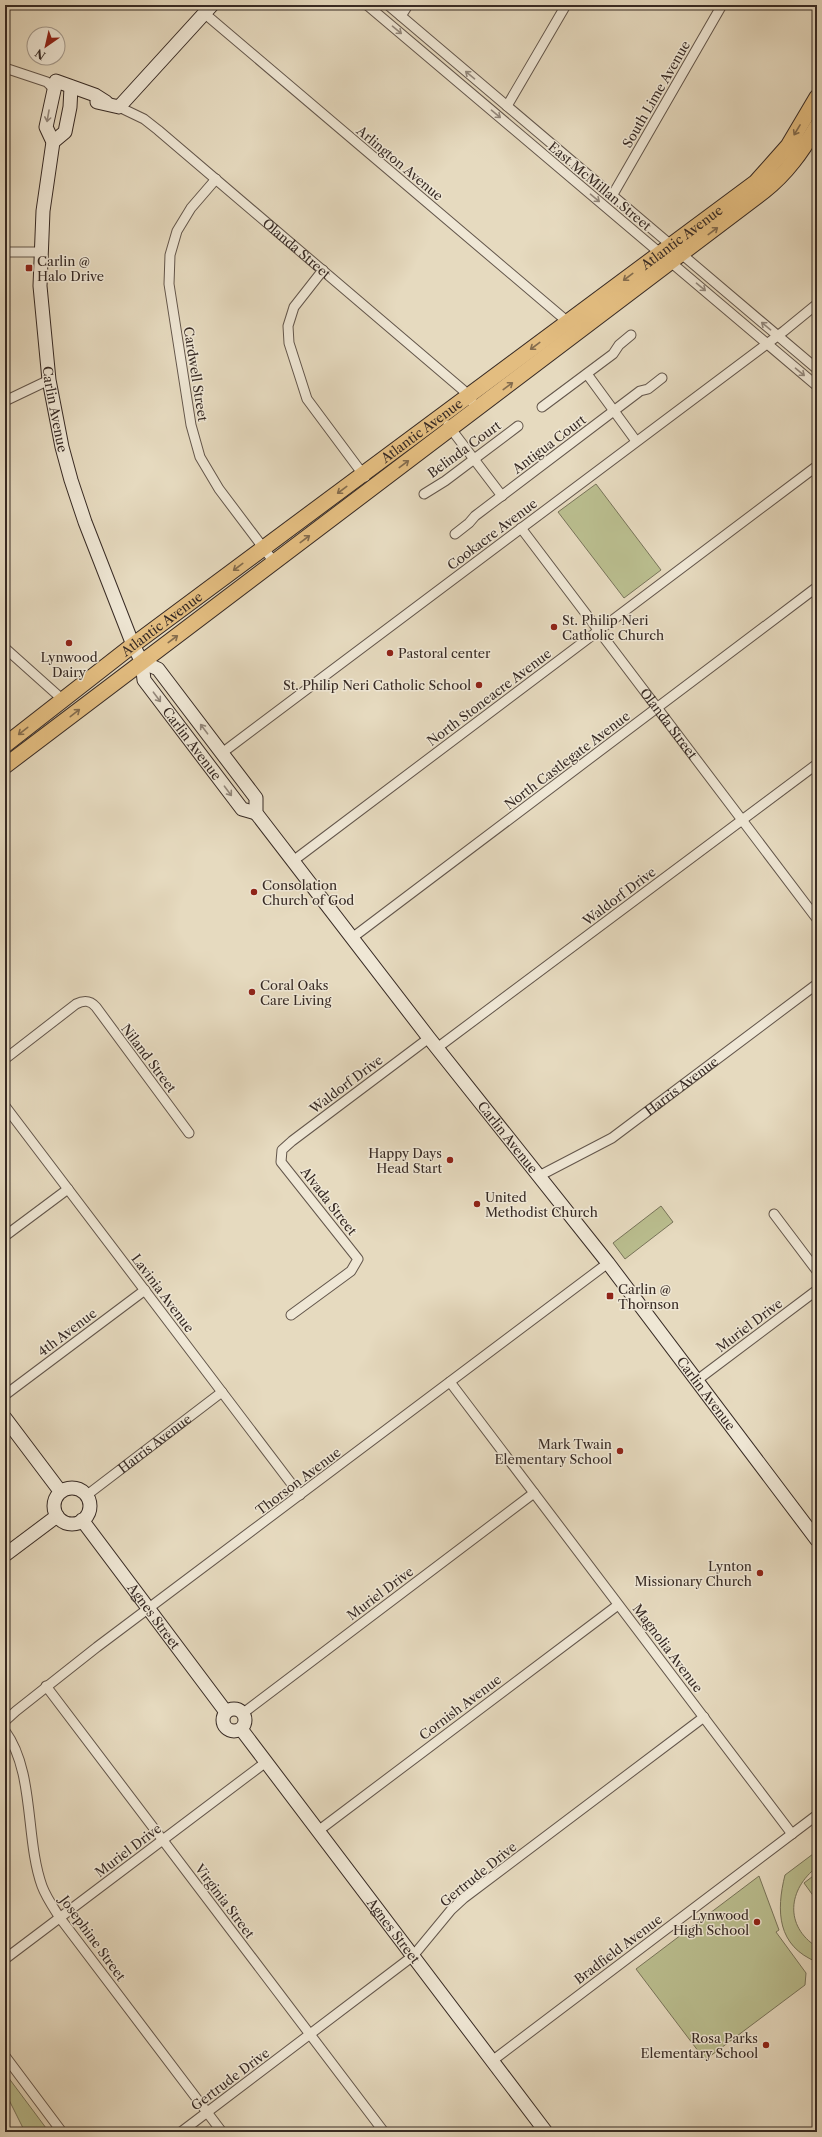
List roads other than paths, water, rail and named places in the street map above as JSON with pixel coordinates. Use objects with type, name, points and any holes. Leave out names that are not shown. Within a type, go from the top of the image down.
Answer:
[{"type":"main road","name":"Atlantic Avenue","points":[[5,766],[576,335],[756,182],[771,167],[788,146],[817,97]]},
{"type":"main road","name":"Atlantic Avenue","points":[[5,745],[133,645],[566,322],[671,254],[780,178],[797,159],[817,126]]},
{"type":"street","name":"East McMillan Street","points":[[367,5],[671,254],[778,336],[817,369]]},
{"type":"street","name":"East McMillan Street","points":[[388,5],[612,196],[671,254],[767,343],[817,386]]},
{"type":"street","points":[[401,16],[408,5]]},
{"type":"street","points":[[507,106],[566,5]]},
{"type":"street","name":"South Lime Avenue","points":[[612,196],[722,5]]},
{"type":"street","points":[[119,106],[208,9]]},
{"type":"street","name":"Arlington Avenue","points":[[208,9],[566,322],[576,335]]},
{"type":"street","name":"Olanda Street","points":[[5,68],[71,91],[92,102],[106,102],[119,106],[144,118],[463,390],[478,409]]},
{"type":"street","name":"Carlin Avenue","points":[[52,84],[46,127],[53,142],[44,204],[41,252],[42,313],[49,380],[62,447],[71,480],[85,522],[133,645],[142,662],[144,680],[242,809],[256,813],[429,1038],[608,1263],[817,1540]]},
{"type":"street","points":[[53,142],[65,132],[71,91]]},
{"type":"street","name":"Cardwell Street","points":[[216,179],[191,208],[177,231],[170,255],[169,284],[191,425],[196,446],[205,468],[215,483],[274,562]]},
{"type":"street","points":[[5,252],[41,252]]},
{"type":"street","points":[[323,270],[294,307],[288,326],[288,339],[307,399],[373,488]]},
{"type":"street","name":"Cookacre Avenue","points":[[222,753],[778,336],[817,304]]},
{"type":"street","points":[[542,408],[613,354],[619,345],[631,335]]},
{"type":"street","points":[[587,374],[636,441]]},
{"type":"street","name":"Antigua Court","points":[[455,534],[502,496],[640,391],[648,389],[662,378]]},
{"type":"street","points":[[5,401],[49,380]]},
{"type":"street","points":[[441,416],[502,496]]},
{"type":"street","name":"Belinda Court","points":[[424,494],[518,426]]},
{"type":"street","name":"North Stoneacre Avenue","points":[[293,861],[817,466]]},
{"type":"street","name":"Olanda Street","points":[[521,528],[817,919]]},
{"type":"street","name":"North Castlegate Avenue","points":[[352,938],[817,587]]},
{"type":"street","points":[[5,648],[62,699]]},
{"type":"street","name":"Carlin Avenue","points":[[142,662],[158,669],[256,798],[256,813]]},
{"type":"street","name":"Waldorf Drive","points":[[437,1048],[817,764]]},
{"type":"street","name":"Harris Avenue","points":[[539,1176],[612,1138],[817,984]]},
{"type":"street","name":"Niland Street","points":[[5,1059],[76,1004],[87,1001],[96,1007],[189,1133]]},
{"type":"street","name":"Waldorf Drive","points":[[281,1154],[292,1141],[429,1038]]},
{"type":"street","name":"Lavinia Avenue","points":[[5,1106],[300,1495]]},
{"type":"street","name":"Alvada Street","points":[[281,1154],[281,1162],[356,1256],[357,1263],[351,1271],[291,1315]]},
{"type":"street","points":[[5,1236],[68,1188]]},
{"type":"street","points":[[774,1214],[817,1272]]},
{"type":"street","name":"Thorson Avenue","points":[[5,1721],[46,1686],[608,1263]]},
{"type":"street","name":"4th Avenue","points":[[5,1395],[145,1290]]},
{"type":"street","name":"Muriel Drive","points":[[696,1381],[817,1290]]},
{"type":"street","name":"Magnolia Avenue","points":[[450,1382],[792,1834]]},
{"type":"street","name":"Harris Avenue","points":[[87,1495],[222,1392]]},
{"type":"street","points":[[5,1418],[60,1492]]},
{"type":"street","points":[[70,1487],[76,1488],[87,1495],[90,1506],[86,1516],[77,1523],[66,1523],[57,1516],[54,1511],[54,1500],[60,1492],[70,1487]]},
{"type":"street","name":"Muriel Drive","points":[[242,1714],[534,1493]]},
{"type":"street","points":[[5,1555],[57,1516]]},
{"type":"street","name":"Agnes Street","points":[[82,1520],[226,1712]]},
{"type":"street","name":"Cornish Avenue","points":[[318,1831],[618,1605]]},
{"type":"street","name":"Virginia Street","points":[[46,1686],[384,2132]]},
{"type":"street","points":[[235,1710],[242,1714],[245,1720],[241,1729],[232,1731],[225,1727],[223,1721],[226,1712],[235,1710]]},
{"type":"street","name":"Gertrude Drive","points":[[181,2132],[413,1956],[451,1910],[464,1898],[704,1717]]},
{"type":"street","name":"Agnes Street","points":[[241,1729],[546,2132]]},
{"type":"street","name":"Josephine Street","points":[[5,1731],[20,1763],[39,1877],[46,1896],[60,1918],[222,2132]]},
{"type":"street","name":"Muriel Drive","points":[[5,1959],[266,1762]]},
{"type":"street","name":"Bradfield Avenue","points":[[492,2061],[817,1815]]},
{"type":"street","points":[[5,2056],[62,2132]]},
{"type":"place","name":"Carlin @ Halo Drive","points":[[29,268]]},
{"type":"place","name":"St. Philip Neri Catholic Church","points":[[554,627]]},
{"type":"place","name":"Lynwood Dairy","points":[[69,643]]},
{"type":"place","name":"Pastoral center","points":[[390,653]]},
{"type":"place","name":"St. Philip Neri Catholic School","points":[[479,685]]},
{"type":"place","name":"Consolation Church of God","points":[[254,892]]},
{"type":"place","name":"Coral Oaks Care Living","points":[[252,992]]},
{"type":"place","name":"Happy Days Head Start","points":[[450,1160]]},
{"type":"place","name":"United Methodist Church","points":[[477,1204]]},
{"type":"place","name":"Carlin @ Thornson","points":[[610,1296]]},
{"type":"place","name":"Mark Twain Elementary School","points":[[620,1451]]},
{"type":"place","name":"Lynton Missionary Church","points":[[760,1573]]},
{"type":"place","name":"Lynwood High School","points":[[757,1922]]},
{"type":"place","name":"Rosa Parks Elementary School","points":[[766,2045]]}]
